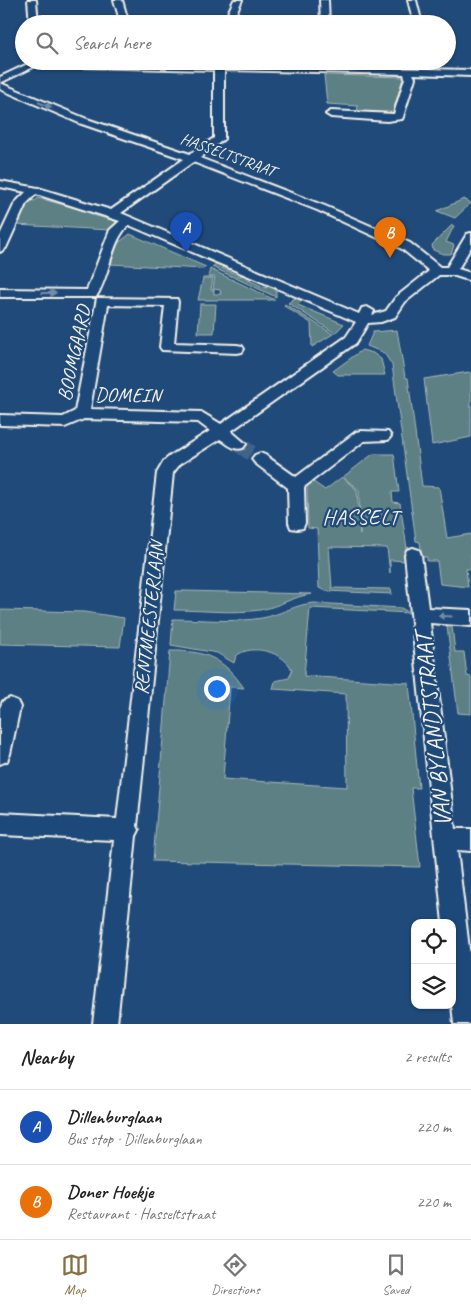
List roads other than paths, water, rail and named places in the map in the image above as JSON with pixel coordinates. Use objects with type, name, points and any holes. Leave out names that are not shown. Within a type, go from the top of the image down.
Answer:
[{"type":"street","points":[[32,0],[33,15]]},
{"type":"street","points":[[118,0],[122,15]]},
{"type":"street","points":[[231,15],[238,0]]},
{"type":"street","points":[[324,0],[325,15]]},
{"type":"street","points":[[412,0],[416,15]]},
{"type":"street","points":[[0,80],[22,70]]},
{"type":"street","points":[[113,214],[218,139],[219,70]]},
{"type":"street","points":[[381,70],[471,73]]},
{"type":"street","points":[[331,114],[387,118],[398,116],[410,78],[408,72]]},
{"type":"street","name":"HASSELTSTRAAT","points":[[0,86],[83,121],[192,159],[321,208],[406,246],[445,271],[471,277]]},
{"type":"street","points":[[0,184],[34,190],[113,214],[310,297],[331,309],[382,318],[394,311],[397,304],[430,274],[445,271],[471,237]]},
{"type":"street","points":[[0,248],[21,203],[34,190]]},
{"type":"street","points":[[0,293],[90,294],[96,288],[116,230],[129,220]]},
{"type":"street","name":"BOOMGAARD","points":[[82,414],[102,302],[172,302],[167,347],[237,349]]},
{"type":"street","name":"RENTMEESTERLAAN","points":[[105,1024],[128,830],[165,473],[169,465],[175,460],[221,431],[351,340],[365,315]]},
{"type":"street","name":"DOMEIN","points":[[0,420],[64,422],[82,414],[201,417],[238,444]]},
{"type":"street","points":[[296,485],[361,436],[383,436]]},
{"type":"street","points":[[260,459],[296,485]]},
{"type":"street","points":[[296,485],[297,523]]},
{"type":"street","name":"VAN BYLANDTSTRAAT","points":[[413,555],[466,1024]]},
{"type":"street","name":"VAN BYLANDTSTRAAT","points":[[420,615],[471,618]]},
{"type":"street","points":[[0,754],[10,707]]},
{"type":"street","points":[[0,824],[128,830]]},
{"type":"street","points":[[445,839],[471,840]]},
{"type":"tunnel","points":[[238,444],[260,459]]},
{"type":"place","name":"Dillenburglaan","points":[[186,253]]},
{"type":"place","name":"Doner Hoekje","points":[[390,258]]},
{"type":"district","name":"HASSELT","points":[[361,517]]}]
